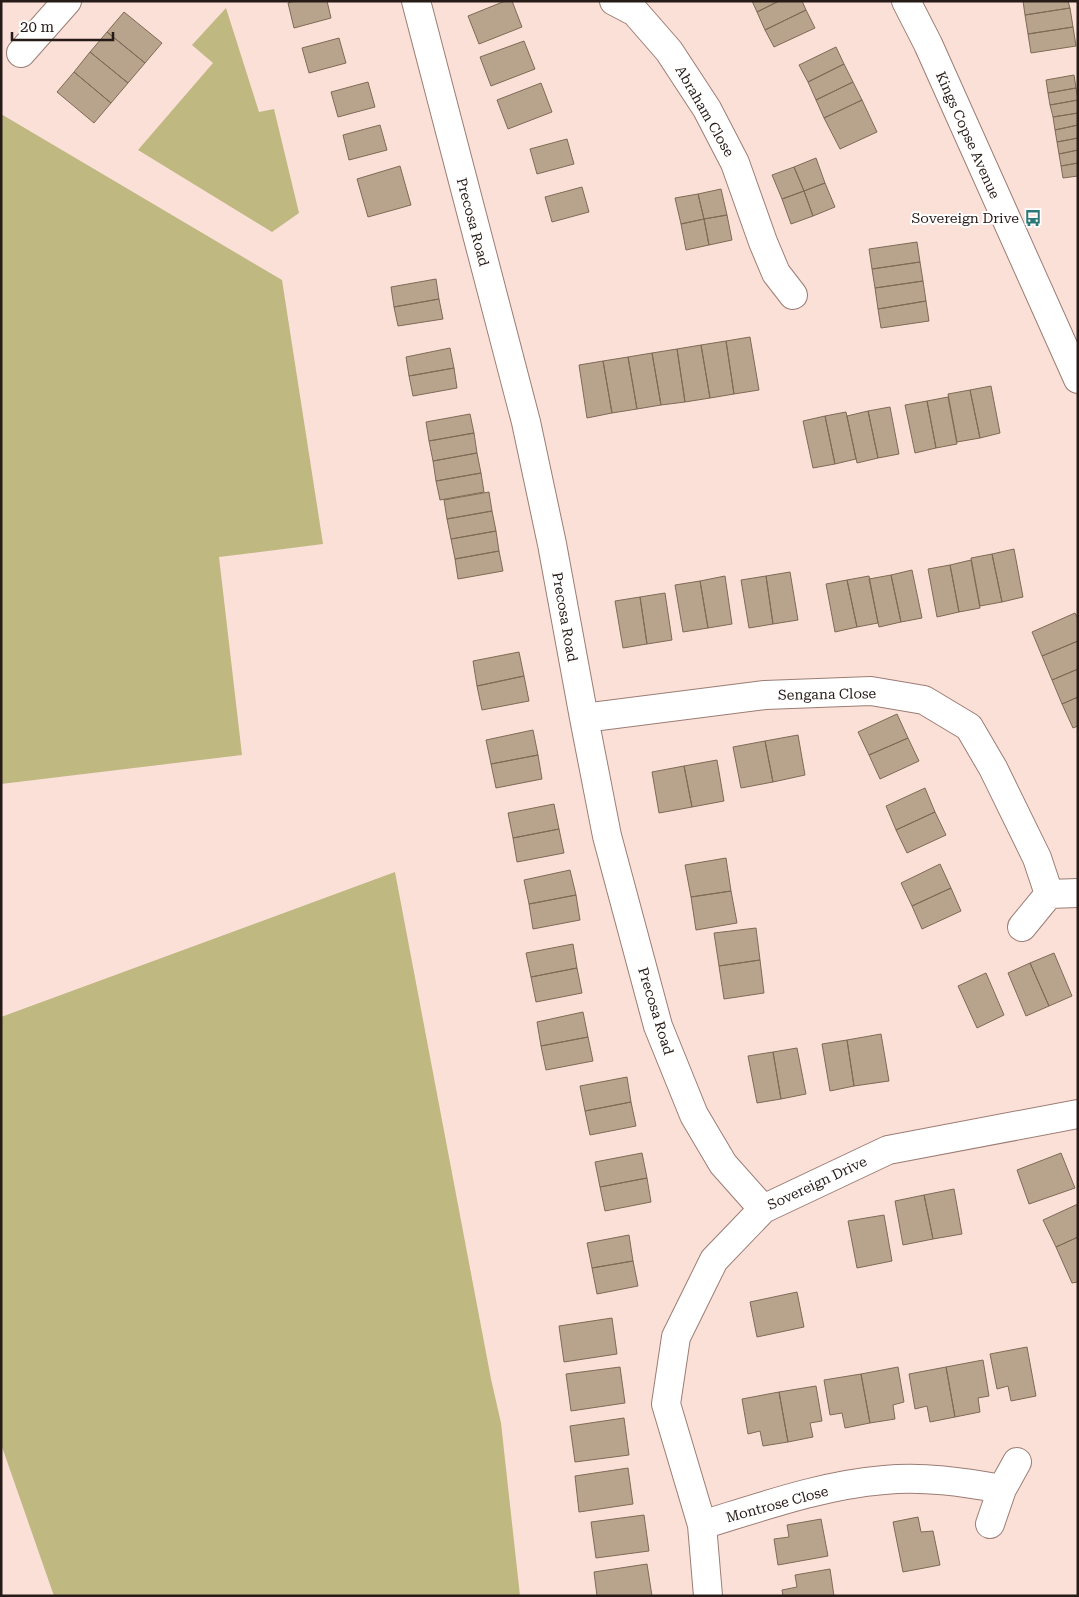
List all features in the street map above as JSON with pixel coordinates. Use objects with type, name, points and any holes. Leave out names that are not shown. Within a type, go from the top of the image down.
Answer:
[{"type":"street","points":[[21,53],[66,1]]},
{"type":"street","name":"Precosa Road","points":[[416,1],[526,422],[552,544],[607,836],[658,1026],[694,1115],[722,1164],[763,1209]]},
{"type":"street","name":"Abraham Close","points":[[614,1],[635,12],[670,51],[707,110],[735,162],[762,242],[776,273],[793,295]]},
{"type":"street","name":"Kings Copse Avenue","points":[[906,1],[928,44],[1078,378]]},
{"type":"street","name":"Sengana Close","points":[[584,718],[765,695],[871,691],[924,700],[969,727],[993,768],[1037,858],[1050,894]]},
{"type":"street","points":[[1022,927],[1050,894],[1078,893]]},
{"type":"street","name":"Sovereign Drive","points":[[708,1596],[702,1525],[666,1404],[676,1337],[714,1260],[763,1209],[888,1150],[1078,1114]]},
{"type":"street","points":[[990,1524],[1002,1489],[1017,1462]]},
{"type":"street","name":"Montrose Close","points":[[702,1525],[807,1493],[884,1480],[949,1480],[1002,1489]]},
{"type":"shaded area","points":[[226,8],[259,112],[274,109],[299,213],[272,232],[138,150],[213,63],[192,45]]},
{"type":"shaded area","points":[[1,114],[282,280],[323,544],[219,557],[242,755],[1,784]]},
{"type":"shaded area","points":[[395,872],[491,1379],[501,1423],[520,1596],[54,1596],[1,1444],[1,1017]]},
{"type":"building","points":[[295,1],[327,1],[331,18],[294,28],[288,3]]},
{"type":"building","points":[[505,1],[512,1],[522,27],[479,44],[468,16]]},
{"type":"building","points":[[752,1],[779,1],[757,12]]},
{"type":"building","points":[[779,1],[802,1],[806,10],[765,30],[757,12]]},
{"type":"building","points":[[1023,1],[1068,1],[1070,8],[1025,15]]},
{"type":"building","points":[[1070,8],[1073,27],[1028,34],[1025,15]]},
{"type":"building","points":[[806,10],[815,28],[774,47],[765,30]]},
{"type":"building","points":[[124,12],[162,43],[145,63],[107,32]]},
{"type":"building","points":[[1073,27],[1076,46],[1031,53],[1028,34]]},
{"type":"building","points":[[107,32],[145,63],[128,83],[90,52]]},
{"type":"building","points":[[339,38],[346,63],[309,73],[302,48]]},
{"type":"building","points":[[524,41],[535,69],[491,86],[480,57]]},
{"type":"building","points":[[836,47],[844,64],[808,82],[799,65]]},
{"type":"building","points":[[90,52],[128,83],[111,103],[74,72]]},
{"type":"building","points":[[844,64],[853,82],[816,100],[808,82]]},
{"type":"building","points":[[74,72],[111,103],[94,123],[57,92]]},
{"type":"building","points":[[1074,75],[1076,88],[1048,93],[1046,80]]},
{"type":"building","points":[[368,82],[375,107],[338,117],[331,92]]},
{"type":"building","points":[[853,82],[862,100],[824,118],[816,100]]},
{"type":"building","points":[[541,83],[552,112],[508,129],[497,100]]},
{"type":"building","points":[[1076,88],[1078,100],[1050,105],[1048,93]]},
{"type":"building","points":[[862,100],[877,132],[840,149],[824,118]]},
{"type":"building","points":[[1078,100],[1078,113],[1053,117],[1050,105]]},
{"type":"building","points":[[1078,113],[1078,125],[1055,130],[1053,117]]},
{"type":"building","points":[[380,125],[387,150],[349,160],[343,135]]},
{"type":"building","points":[[1078,125],[1078,138],[1057,142],[1055,130]]},
{"type":"building","points":[[1078,138],[1078,150],[1059,154],[1057,142]]},
{"type":"building","points":[[567,139],[574,164],[537,174],[530,149]]},
{"type":"building","points":[[1078,150],[1078,163],[1061,166],[1059,154]]},
{"type":"building","points":[[816,158],[825,183],[804,191],[794,167]]},
{"type":"building","points":[[1078,163],[1078,176],[1063,178],[1061,166]]},
{"type":"building","points":[[400,166],[411,205],[368,217],[357,179]]},
{"type":"building","points":[[794,167],[804,191],[782,199],[772,175]]},
{"type":"building","points":[[825,183],[835,207],[813,216],[804,191]]},
{"type":"building","points":[[582,187],[589,212],[552,222],[545,197]]},
{"type":"building","points":[[721,189],[727,215],[704,219],[698,194]]},
{"type":"building","points":[[804,191],[813,216],[791,224],[782,199]]},
{"type":"building","points":[[698,194],[704,219],[681,224],[675,198]]},
{"type":"building","points":[[727,215],[732,240],[709,245],[704,219]]},
{"type":"building","points":[[704,219],[709,245],[686,250],[681,224]]},
{"type":"building","points":[[917,242],[920,262],[872,269],[869,249]]},
{"type":"building","points":[[920,262],[923,281],[875,288],[872,269]]},
{"type":"building","points":[[436,279],[439,299],[394,307],[391,287]]},
{"type":"building","points":[[923,281],[926,301],[878,309],[875,288]]},
{"type":"building","points":[[439,299],[443,319],[398,326],[394,307]]},
{"type":"building","points":[[926,301],[929,321],[881,328],[878,309]]},
{"type":"building","points":[[750,337],[759,390],[734,394],[726,341]]},
{"type":"building","points":[[726,341],[734,394],[710,398],[701,345]]},
{"type":"building","points":[[701,345],[710,398],[685,402],[677,349]]},
{"type":"building","points":[[450,348],[454,368],[409,376],[406,357]]},
{"type":"building","points":[[677,349],[685,402],[661,405],[652,353]]},
{"type":"building","points":[[652,353],[661,405],[637,409],[628,357]]},
{"type":"building","points":[[628,357],[637,409],[612,413],[603,361]]},
{"type":"building","points":[[603,361],[612,413],[587,418],[579,365]]},
{"type":"building","points":[[454,368],[457,388],[413,396],[409,376]]},
{"type":"building","points":[[991,386],[1000,433],[980,438],[970,390]]},
{"type":"building","points":[[970,390],[980,438],[957,442],[948,394]]},
{"type":"building","points":[[948,397],[957,444],[936,448],[927,401]]},
{"type":"building","points":[[927,401],[936,448],[915,453],[905,405]]},
{"type":"building","points":[[890,407],[899,454],[878,458],[868,411]]},
{"type":"building","points":[[868,411],[878,458],[857,463],[847,416]]},
{"type":"building","points":[[846,412],[856,459],[835,464],[825,416]]},
{"type":"building","points":[[470,414],[474,433],[429,441],[426,422]]},
{"type":"building","points":[[825,416],[835,464],[813,468],[803,421]]},
{"type":"building","points":[[474,433],[477,453],[433,461],[429,441]]},
{"type":"building","points":[[477,453],[481,473],[436,481],[433,461]]},
{"type":"building","points":[[481,473],[484,492],[440,500],[436,481]]},
{"type":"building","points":[[489,492],[492,511],[447,519],[444,500]]},
{"type":"building","points":[[492,511],[496,531],[451,539],[447,519]]},
{"type":"building","points":[[496,531],[499,551],[455,559],[451,539]]},
{"type":"building","points":[[1014,549],[1023,597],[1002,602],[992,554]]},
{"type":"building","points":[[499,551],[503,571],[458,579],[455,559]]},
{"type":"building","points":[[992,554],[1002,602],[980,606],[971,558]]},
{"type":"building","points":[[971,560],[980,608],[959,612],[950,565]]},
{"type":"building","points":[[950,565],[959,612],[937,617],[928,569]]},
{"type":"building","points":[[912,570],[922,618],[901,622],[891,575]]},
{"type":"building","points":[[790,572],[798,620],[773,624],[766,576]]},
{"type":"building","points":[[891,575],[901,622],[879,627],[869,579]]},
{"type":"building","points":[[725,576],[732,624],[708,628],[700,581]]},
{"type":"building","points":[[766,576],[773,624],[749,628],[741,580]]},
{"type":"building","points":[[869,576],[878,623],[857,627],[847,580]]},
{"type":"building","points":[[847,580],[857,627],[835,632],[826,584]]},
{"type":"building","points":[[700,581],[708,628],[683,632],[675,585]]},
{"type":"building","points":[[665,593],[672,640],[647,644],[640,597]]},
{"type":"building","points":[[640,597],[647,644],[623,648],[615,601]]},
{"type":"building","points":[[1075,613],[1078,619],[1078,641],[1042,656],[1032,632]]},
{"type":"building","points":[[1078,641],[1078,669],[1052,680],[1042,656]]},
{"type":"building","points":[[519,652],[524,676],[477,686],[473,661]]},
{"type":"building","points":[[1078,669],[1078,697],[1062,704],[1052,680]]},
{"type":"building","points":[[524,676],[529,701],[482,710],[477,686]]},
{"type":"building","points":[[1078,697],[1078,726],[1073,728],[1062,704]]},
{"type":"building","points":[[897,714],[908,738],[869,755],[858,732]]},
{"type":"building","points":[[533,730],[538,755],[491,764],[486,740]]},
{"type":"building","points":[[798,735],[805,775],[773,782],[765,741]]},
{"type":"building","points":[[908,738],[919,761],[880,779],[869,755]]},
{"type":"building","points":[[765,741],[773,782],[741,788],[733,747]]},
{"type":"building","points":[[538,755],[542,779],[496,788],[491,764]]},
{"type":"building","points":[[717,760],[724,801],[692,807],[684,766]]},
{"type":"building","points":[[684,766],[692,807],[659,813],[652,772]]},
{"type":"building","points":[[925,788],[935,812],[896,830],[886,806]]},
{"type":"building","points":[[554,804],[559,829],[513,838],[508,813]]},
{"type":"building","points":[[935,812],[946,835],[907,853],[896,830]]},
{"type":"building","points":[[559,829],[564,853],[517,862],[513,838]]},
{"type":"building","points":[[726,858],[731,891],[691,897],[685,865]]},
{"type":"building","points":[[940,864],[951,888],[912,906],[901,883]]},
{"type":"building","points":[[570,870],[576,895],[529,904],[524,880]]},
{"type":"building","points":[[951,888],[961,911],[922,929],[912,906]]},
{"type":"building","points":[[731,891],[737,923],[696,930],[691,897]]},
{"type":"building","points":[[576,895],[580,920],[533,929],[529,904]]},
{"type":"building","points":[[756,928],[760,960],[719,966],[714,933]]},
{"type":"building","points":[[573,944],[577,968],[531,977],[526,953]]},
{"type":"building","points":[[1054,953],[1072,996],[1049,1006],[1030,963]]},
{"type":"building","points":[[760,960],[764,993],[724,999],[719,966]]},
{"type":"building","points":[[1030,963],[1049,1006],[1026,1016],[1008,973]]},
{"type":"building","points":[[577,968],[582,993],[536,1002],[531,977]]},
{"type":"building","points":[[986,973],[1004,1015],[977,1028],[958,986]]},
{"type":"building","points":[[583,1012],[588,1037],[541,1046],[537,1022]]},
{"type":"building","points":[[881,1034],[889,1081],[854,1086],[847,1040]]},
{"type":"building","points":[[588,1037],[593,1061],[546,1070],[541,1046]]},
{"type":"building","points":[[847,1040],[854,1086],[830,1091],[822,1044]]},
{"type":"building","points":[[797,1048],[806,1094],[781,1099],[773,1052]]},
{"type":"building","points":[[773,1052],[781,1099],[757,1103],[748,1056]]},
{"type":"building","points":[[627,1077],[631,1102],[585,1111],[580,1086]]},
{"type":"building","points":[[631,1102],[636,1126],[590,1135],[585,1111]]},
{"type":"building","points":[[642,1153],[647,1178],[600,1187],[595,1162]]},
{"type":"building","points":[[1061,1153],[1075,1188],[1029,1204],[1017,1170]]},
{"type":"building","points":[[647,1178],[651,1202],[605,1211],[600,1187]]},
{"type":"building","points":[[954,1189],[962,1234],[933,1239],[924,1195]]},
{"type":"building","points":[[924,1195],[933,1239],[903,1245],[895,1201]]},
{"type":"building","points":[[1078,1204],[1078,1237],[1056,1247],[1043,1220]]},
{"type":"building","points":[[884,1215],[892,1261],[857,1268],[848,1221]]},
{"type":"building","points":[[629,1235],[633,1261],[592,1268],[587,1243]]},
{"type":"building","points":[[1078,1237],[1078,1282],[1072,1283],[1056,1247]]},
{"type":"building","points":[[633,1261],[638,1286],[597,1294],[592,1268]]},
{"type":"building","points":[[797,1292],[804,1327],[757,1337],[750,1302]]},
{"type":"building","points":[[612,1318],[617,1354],[564,1362],[559,1326]]},
{"type":"building","points":[[1027,1347],[1036,1396],[1011,1401],[1008,1386],[997,1389],[990,1354]]},
{"type":"building","points":[[983,1360],[989,1396],[978,1398],[980,1412],[955,1417],[946,1367]]},
{"type":"building","points":[[620,1367],[625,1403],[571,1411],[566,1374]]},
{"type":"building","points":[[898,1367],[904,1402],[893,1405],[895,1419],[870,1423],[861,1374]]},
{"type":"building","points":[[946,1367],[955,1417],[930,1422],[927,1406],[915,1409],[909,1374]]},
{"type":"building","points":[[861,1374],[870,1423],[845,1428],[842,1413],[830,1415],[824,1380]]},
{"type":"building","points":[[816,1386],[822,1421],[810,1423],[813,1437],[788,1442],[779,1392]]},
{"type":"building","points":[[779,1392],[788,1442],[763,1446],[760,1431],[748,1434],[742,1399]]},
{"type":"building","points":[[624,1418],[629,1455],[575,1462],[570,1426]]},
{"type":"building","points":[[628,1468],[633,1504],[579,1512],[575,1476]]},
{"type":"building","points":[[644,1515],[649,1551],[596,1558],[591,1522]]},
{"type":"building","points":[[918,1517],[921,1532],[933,1531],[940,1565],[903,1572],[893,1522]]},
{"type":"building","points":[[821,1519],[828,1556],[778,1565],[774,1539],[789,1537],[787,1525]]},
{"type":"building","points":[[647,1564],[652,1596],[597,1596],[594,1572]]},
{"type":"building","points":[[830,1569],[834,1596],[783,1596],[782,1590],[797,1587],[795,1575]]},
{"type":"place","name":"Sovereign Drive","points":[[1033,218]]}]
